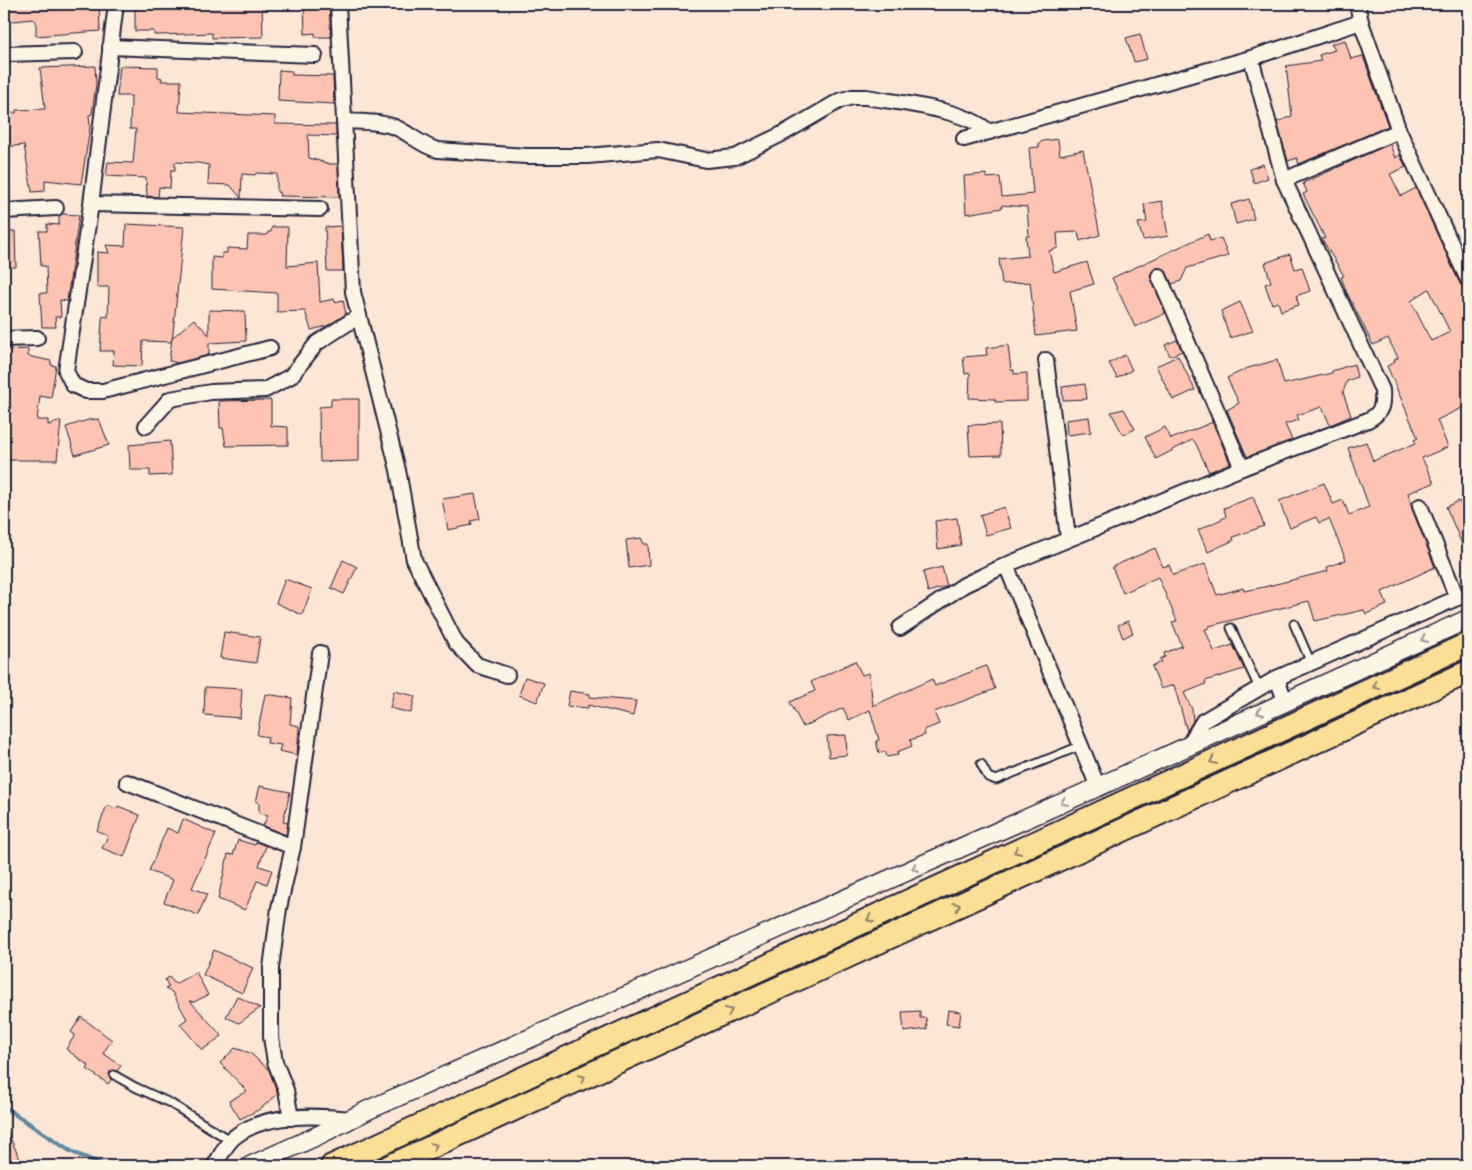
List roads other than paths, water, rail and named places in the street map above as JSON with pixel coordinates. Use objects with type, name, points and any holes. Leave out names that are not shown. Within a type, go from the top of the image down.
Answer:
[{"type":"main road","points":[[332,1166],[1468,644]]},
{"type":"main road","points":[[390,1166],[1468,672]]},
{"type":"street","points":[[116,4],[91,204],[66,371],[73,385],[86,391],[103,391],[270,348]]},
{"type":"street","points":[[338,4],[353,292],[398,470],[414,560],[456,643],[477,665],[507,675]]},
{"type":"street","points":[[1358,4],[1361,22],[1399,131],[1468,280]]},
{"type":"street","points":[[964,139],[1251,58],[1361,22]]},
{"type":"street","points":[[110,47],[315,55]]},
{"type":"street","points":[[4,54],[75,52]]},
{"type":"street","points":[[900,628],[964,585],[1006,565],[1242,468],[1368,420],[1377,416],[1382,408],[1382,390],[1284,180],[1251,58]]},
{"type":"street","points":[[344,121],[387,124],[401,130],[424,146],[438,150],[526,156],[587,156],[658,150],[706,160],[735,156],[784,132],[839,101],[852,97],[866,97],[952,114],[970,120],[989,132]]},
{"type":"street","points":[[1284,180],[1399,131]]},
{"type":"street","points":[[91,204],[320,209]]},
{"type":"street","points":[[4,211],[56,208]]},
{"type":"street","points":[[1159,276],[1242,468]]},
{"type":"street","points":[[146,426],[170,399],[211,392],[265,390],[291,376],[317,343],[359,316]]},
{"type":"street","points":[[4,339],[37,338]]},
{"type":"street","points":[[1046,360],[1068,538]]},
{"type":"street","points":[[1188,746],[1203,721],[1277,678],[1462,597],[1420,506]]},
{"type":"street","points":[[1006,565],[1098,787]]},
{"type":"street","points":[[250,1166],[350,1119],[1098,787],[1285,700],[1468,619]]},
{"type":"street","points":[[291,1118],[286,1090],[275,1062],[270,1006],[271,968],[279,908],[293,847],[320,653]]},
{"type":"street","points":[[1277,678],[1285,700]]},
{"type":"street","points":[[127,782],[293,847]]},
{"type":"street","points":[[214,1166],[231,1141],[250,1127],[291,1118],[350,1119]]},
{"type":"lane","points":[[1294,624],[1310,663]]},
{"type":"lane","points":[[1231,628],[1259,688]]},
{"type":"lane","points":[[982,764],[990,779],[996,780],[1080,746]]},
{"type":"lane","points":[[114,1075],[170,1103],[231,1141]]},
{"type":"waterway","points":[[4,1107],[72,1152],[106,1166]]}]
